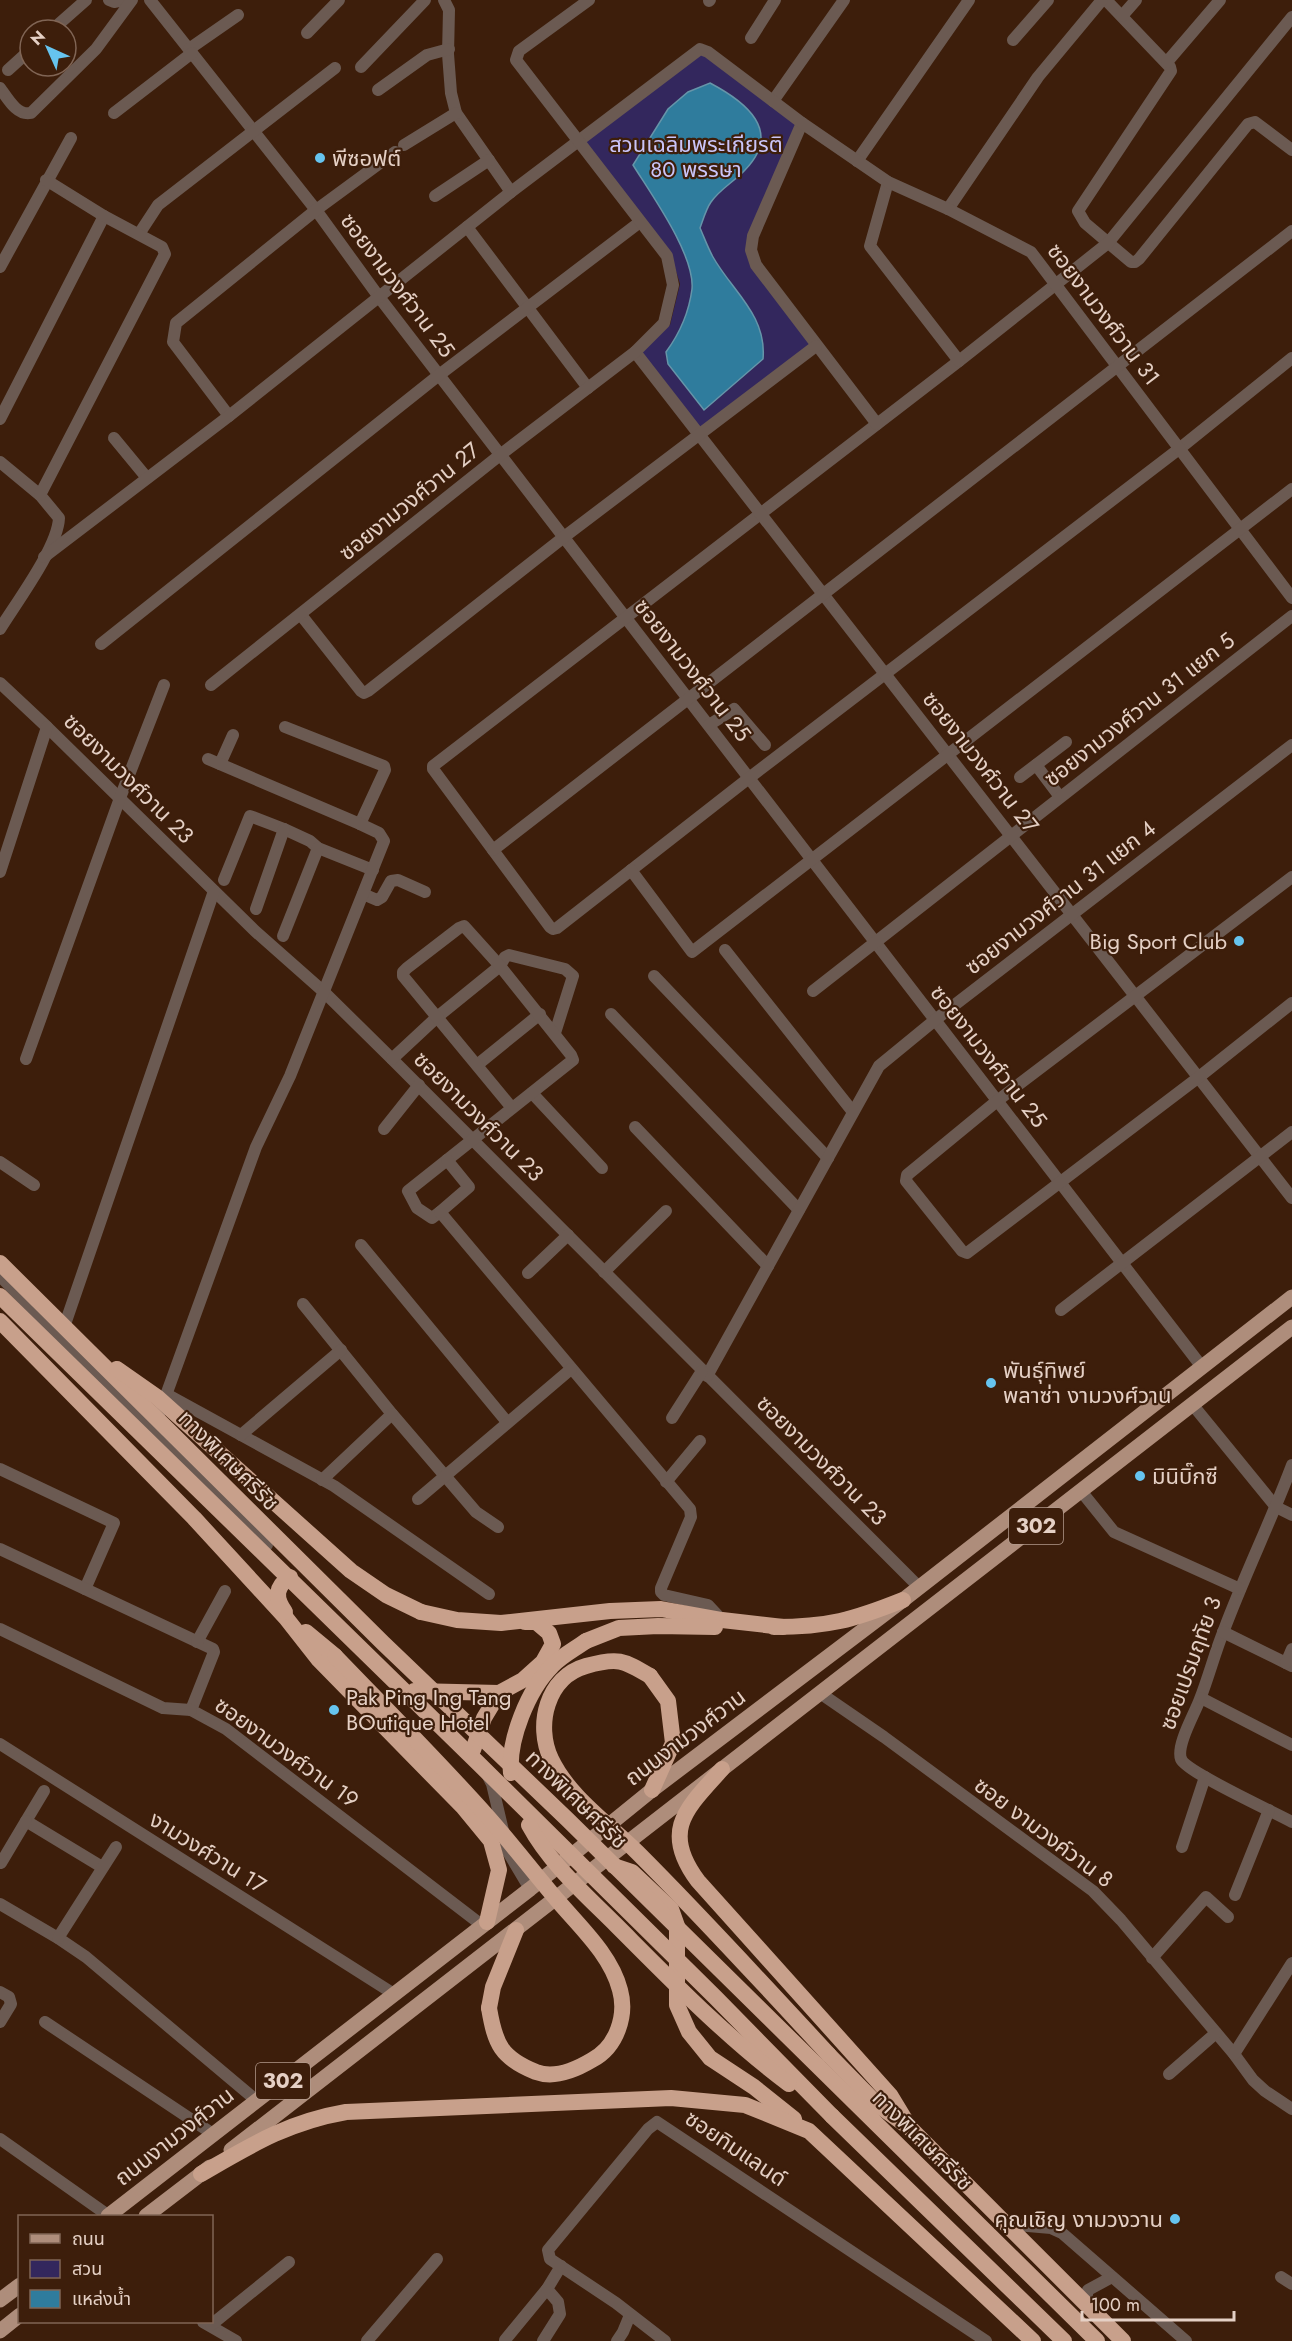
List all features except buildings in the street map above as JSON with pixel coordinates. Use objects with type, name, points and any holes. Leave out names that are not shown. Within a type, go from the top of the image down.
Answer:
[{"type":"highway","name":"ทางพิเศษศรีรัช","points":[[0,1263],[87,1348],[134,1398],[567,1819],[1097,2341]]},
{"type":"highway","name":"ทางพิเศษศรีรัช","points":[[0,1296],[715,1997],[832,2116],[1064,2341]]},
{"type":"highway","points":[[0,1321],[194,1518],[258,1589],[288,1619],[335,1656],[489,1817],[583,1930],[606,1961],[620,1989],[622,2017],[614,2039],[595,2059],[568,2072],[539,2073],[510,2059],[494,2036],[489,2008],[493,1987],[516,1930]]},
{"type":"highway","points":[[87,1348],[157,1397],[351,1571],[386,1595],[421,1612],[457,1620],[501,1623],[536,1622],[549,1633],[553,1644],[543,1662],[523,1680],[499,1693],[414,1691]]},
{"type":"highway","points":[[258,1589],[268,1590],[282,1575],[283,1568],[288,1569],[277,1594],[278,1602],[288,1619],[319,1660],[463,1807],[490,1841],[499,1870],[485,1924]]},
{"type":"highway","points":[[832,2116],[780,2077],[703,2010],[586,1895],[549,1854],[530,1828],[512,1786],[510,1762],[514,1738],[527,1702],[552,1666],[586,1641],[619,1628],[827,1625],[845,1621],[903,1600]]},
{"type":"highway","points":[[501,1623],[610,1611],[661,1609],[722,1620],[783,1627]]},
{"type":"highway","points":[[652,1790],[673,1743],[668,1701],[650,1676],[626,1662],[603,1661],[578,1669],[557,1686],[546,1705],[543,1730],[551,1759],[568,1785],[661,1876],[878,2105],[910,2128],[1123,2341]]},
{"type":"highway","points":[[473,1750],[484,1718],[499,1693]]},
{"type":"highway","points":[[722,1768],[692,1803],[683,1818],[679,1832],[680,1848],[686,1864],[713,1898],[890,2095],[910,2128]]},
{"type":"highway","points":[[601,1863],[632,1872],[671,1909],[676,1926],[677,2005],[688,2032],[710,2058],[754,2087],[809,2131],[1033,2341]]},
{"type":"highway","points":[[201,2174],[267,2136],[292,2125],[346,2112],[671,2098],[745,2105],[809,2131]]},
{"type":"main road","name":"ถนนงามวงศ์วาน","points":[[109,2215],[530,1889],[652,1790],[920,1587],[1292,1297]]},
{"type":"main road","name":"ถนนงามวงศ์วาน","points":[[149,2215],[1292,1327]]},
{"type":"main road","points":[[0,2331],[18,2318]]},
{"type":"street","points":[[66,18],[86,0]]},
{"type":"street","points":[[109,0],[114,2],[124,0]]},
{"type":"street","points":[[0,88],[19,112],[31,113],[96,49],[132,0]]},
{"type":"street","name":"ซอยงามวงศ์วาน 25","points":[[150,0],[252,132],[316,210],[379,297],[1202,1367]]},
{"type":"street","points":[[307,33],[339,0]]},
{"type":"street","points":[[361,67],[425,0]]},
{"type":"street","points":[[444,0],[449,10],[449,49],[452,93],[456,113],[511,192]]},
{"type":"street","name":"ซอยงามวงศ์วาน 27","points":[[211,685],[635,352],[664,323],[674,285],[667,256],[516,60],[519,51],[589,0]]},
{"type":"street","points":[[751,38],[775,0]]},
{"type":"street","points":[[772,101],[843,0]]},
{"type":"street","points":[[857,161],[969,0]]},
{"type":"street","points":[[1013,39],[1048,0]]},
{"type":"street","points":[[948,209],[1038,76],[1104,0],[1167,62],[1171,71],[1078,211],[1085,223],[1131,262],[1137,261],[1252,122],[1260,125],[1292,150]]},
{"type":"street","points":[[1122,16],[1136,0]]},
{"type":"street","points":[[1167,62],[1220,0]]},
{"type":"street","points":[[114,113],[238,15]]},
{"type":"street","points":[[1292,17],[1288,31],[1108,243],[959,361],[432,767],[553,929],[1179,449],[1292,358]]},
{"type":"street","points":[[378,90],[427,56],[449,49]]},
{"type":"street","name":"ซอยงามวงศ์วาน 31","points":[[579,141],[700,49],[708,52],[802,123],[888,182],[1027,248],[1040,261],[1292,598]]},
{"type":"street","points":[[8,70],[18,61]]},
{"type":"street","points":[[139,234],[158,205],[335,68]]},
{"type":"street","points":[[229,416],[172,342],[176,323],[316,210],[400,148],[456,113]]},
{"type":"street","points":[[802,123],[753,236],[751,250],[756,265],[876,424]]},
{"type":"street","points":[[0,267],[71,138]]},
{"type":"street","points":[[44,557],[229,416],[511,192],[579,141]]},
{"type":"street","points":[[435,196],[489,160]]},
{"type":"street","points":[[40,495],[165,254],[162,247],[104,216],[46,180]]},
{"type":"street","points":[[888,182],[870,246],[959,361]]},
{"type":"street","points":[[0,419],[104,216]]},
{"type":"street","points":[[101,644],[439,375],[640,222]]},
{"type":"street","points":[[467,227],[588,388]]},
{"type":"street","points":[[493,850],[1292,231]]},
{"type":"street","points":[[301,615],[364,693],[564,537],[816,346]]},
{"type":"street","name":"ซอยงามวงศ์วาน 27","points":[[635,352],[1292,1198]]},
{"type":"street","points":[[114,438],[147,478]]},
{"type":"street","points":[[0,462],[40,495],[59,518],[59,525],[44,557],[0,629]]},
{"type":"street","points":[[631,870],[692,952],[1292,489]]},
{"type":"street","name":"ซอยงามวงศ์วาน 31 แยก 5","points":[[813,991],[1292,616]]},
{"type":"street","name":"ซอยงามวงศ์วาน 23","points":[[0,683],[47,726],[255,931],[324,992],[474,1139],[704,1373],[920,1587]]},
{"type":"street","points":[[26,1059],[120,798],[164,686]]},
{"type":"street","points":[[709,725],[734,709],[765,745]]},
{"type":"street","points":[[0,872],[47,726]]},
{"type":"street","points":[[285,727],[384,766],[385,770],[360,824]]},
{"type":"street","points":[[153,1431],[168,1395],[256,1147],[290,1076],[384,841],[379,833],[360,824],[214,762],[232,735]]},
{"type":"street","points":[[1020,777],[1066,742]]},
{"type":"street","name":"ซอยงามวงศ์วาน 31 แยก 4","points":[[672,1418],[704,1373],[768,1266],[879,1066],[934,1020],[1292,745]]},
{"type":"street","points":[[1036,765],[1060,797]]},
{"type":"street","points":[[224,880],[250,816],[310,841],[318,848],[373,870]]},
{"type":"street","points":[[256,909],[284,829]]},
{"type":"street","points":[[284,936],[318,848]]},
{"type":"street","points":[[1292,877],[997,1101],[907,1175],[906,1181],[964,1253],[967,1253],[1199,1077],[1292,1003]]},
{"type":"street","points":[[363,894],[377,900],[382,897],[392,881],[398,880],[425,892]]},
{"type":"street","points":[[61,1337],[214,891]]},
{"type":"street","points":[[447,1160],[470,1187],[432,1218],[417,1208],[408,1191],[512,1108],[532,1093],[573,1060],[540,1014],[464,926],[407,968],[403,976],[512,1108]]},
{"type":"street","points":[[725,950],[853,1112]]},
{"type":"street","points":[[392,1059],[436,1018],[500,966],[505,957],[509,955],[565,969],[573,976],[555,1033]]},
{"type":"street","points":[[654,976],[828,1158]]},
{"type":"street","points":[[477,1065],[540,1014]]},
{"type":"street","points":[[611,1014],[799,1210]]},
{"type":"street","points":[[384,1129],[419,1085]]},
{"type":"street","points":[[532,1093],[602,1168]]},
{"type":"street","points":[[635,1127],[768,1266]]},
{"type":"street","points":[[1061,1310],[1292,1132]]},
{"type":"street","points":[[0,1162],[34,1185]]},
{"type":"street","points":[[604,1272],[666,1211]]},
{"type":"street","points":[[440,1212],[691,1513],[661,1592],[664,1595],[708,1605],[722,1620]]},
{"type":"street","points":[[528,1273],[568,1235]]},
{"type":"street","points":[[361,1245],[507,1422]]},
{"type":"street","points":[[0,1276],[288,1569],[473,1750],[492,1784],[508,1852],[530,1889]]},
{"type":"street","points":[[303,1304],[392,1414],[476,1512],[498,1527]]},
{"type":"street","points":[[241,1435],[341,1350]]},
{"type":"street","points":[[418,1499],[571,1369]]},
{"type":"street","points":[[168,1395],[322,1480],[489,1594]]},
{"type":"street","points":[[1192,1404],[1276,1507],[1292,1515]]},
{"type":"street","points":[[322,1480],[392,1414]]},
{"type":"street","points":[[666,1482],[700,1441]]},
{"type":"street","name":"ซอยเปรมฤทัย 3","points":[[1292,1465],[1223,1632],[1201,1698],[1182,1742],[1180,1756],[1182,1762],[1205,1777],[1292,1822]]},
{"type":"street","points":[[0,1469],[114,1523],[86,1589]]},
{"type":"street","points":[[1081,1491],[1114,1532],[1240,1589]]},
{"type":"street","name":"ซอยงามวงศ์วาน 19","points":[[0,1549],[213,1649],[214,1652],[191,1710],[226,1729],[485,1924]]},
{"type":"street","points":[[197,1641],[225,1591]]},
{"type":"street","points":[[0,1629],[163,1708],[191,1710]]},
{"type":"street","points":[[1223,1632],[1289,1664],[1292,1649]]},
{"type":"street","name":"ซอย งามวงค์วาน 8","points":[[819,1693],[885,1737],[1094,1891],[1234,2054],[1253,2080],[1265,2091],[1292,2108]]},
{"type":"street","points":[[1201,1698],[1292,1745]]},
{"type":"street","name":"งามวงศ์วาน 17","points":[[0,1744],[394,1994]]},
{"type":"street","points":[[1182,1847],[1205,1777]]},
{"type":"street","points":[[1,1863],[44,1791]]},
{"type":"street","points":[[1235,1895],[1269,1809]]},
{"type":"street","points":[[26,1821],[102,1867]]},
{"type":"street","points":[[58,1938],[116,1847]]},
{"type":"street","points":[[1152,1958],[1206,1897],[1228,1917]]},
{"type":"street","points":[[0,1904],[86,1957],[257,2101]]},
{"type":"street","points":[[1234,2054],[1292,1963]]},
{"type":"street","points":[[0,1992],[9,1997],[11,2004],[0,2022]]},
{"type":"street","points":[[45,2022],[213,2134]]},
{"type":"street","points":[[1168,2074],[1216,2033]]},
{"type":"street","name":"ซอยทิมแลนด์","points":[[561,2266],[550,2259],[548,2250],[648,2129],[657,2122],[986,2341]]},
{"type":"street","points":[[0,2139],[107,2215]]},
{"type":"street","points":[[1004,2224],[1056,2230],[1186,2341]]},
{"type":"street","points":[[367,2341],[436,2259]]},
{"type":"street","points":[[213,2319],[289,2262]]},
{"type":"street","points":[[505,2340],[548,2289],[561,2266],[616,2303],[665,2341]]},
{"type":"street","points":[[1085,2302],[1089,2290],[1112,2277]]},
{"type":"street","points":[[543,2341],[560,2314],[558,2302],[548,2289]]},
{"type":"street","points":[[616,2341],[624,2332],[630,2315]]},
{"type":"street","points":[[207,2324],[236,2341]]},
{"type":"green space","name":"สวนเฉลิมพระเกียรติ 80 พรรษา","points":[[701,51],[798,125],[748,249],[812,345],[696,433],[636,355],[670,325],[680,284],[671,255],[584,143]]},
{"type":"water","points":[[710,83],[736,99],[747,109],[760,130],[761,143],[756,156],[745,170],[711,202],[700,228],[713,257],[754,316],[763,343],[763,359],[704,410],[668,364],[666,352],[683,322],[691,298],[691,275],[687,259],[670,225],[633,165],[668,109],[688,92]]},
{"type":"place","name":"พีซอฟต์","points":[[320,158]]},
{"type":"place","name":"Big Sport Club","points":[[1239,941]]},
{"type":"place","name":"พันธุ์ทิพย์ พลาซ่า งามวงศ์วาน","points":[[991,1383]]},
{"type":"place","name":"มินิบิ๊กซี","points":[[1140,1476]]},
{"type":"place","name":"Pak Ping Ing Tang BOutique Hotel","points":[[334,1710]]},
{"type":"place","name":"คุณเชิญ งามวงวาน","points":[[1175,2219]]}]
